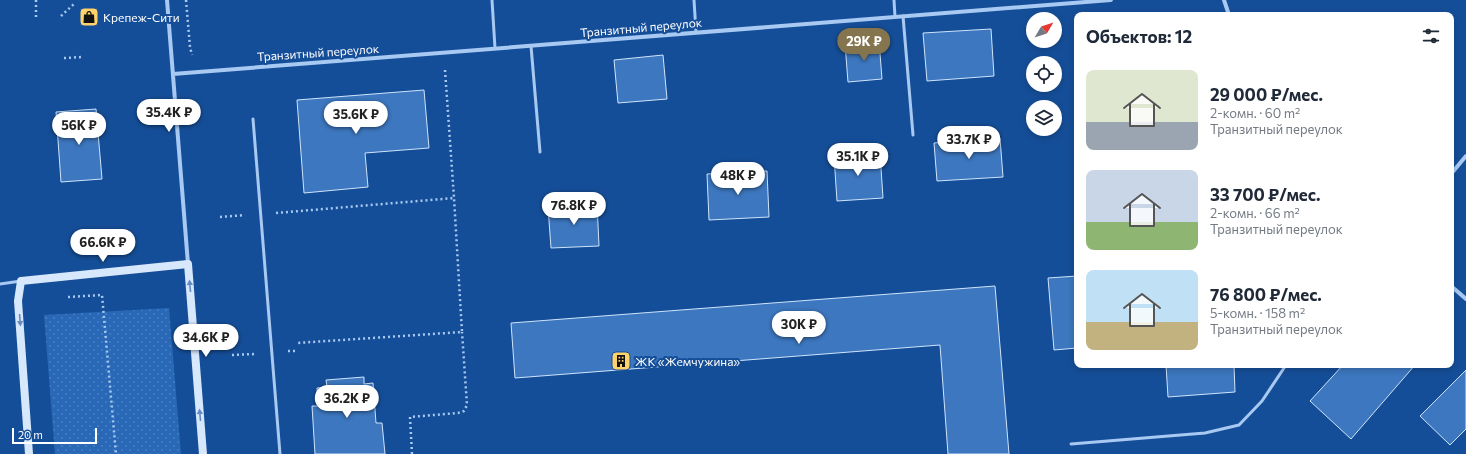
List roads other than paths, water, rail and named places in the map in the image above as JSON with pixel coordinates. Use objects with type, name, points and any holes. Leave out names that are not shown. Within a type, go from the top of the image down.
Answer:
[{"type":"street","points":[[167,0],[203,454]]},
{"type":"street","name":"Транзитный переулок","points":[[173,74],[1111,0]]},
{"type":"street","points":[[1224,0],[1228,12]]},
{"type":"street","points":[[1454,170],[1466,156]]},
{"type":"street","points":[[28,454],[18,301],[21,281],[188,264]]},
{"type":"street","points":[[1454,289],[1466,299]]},
{"type":"lane","points":[[492,0],[495,48]]},
{"type":"lane","points":[[694,0],[696,32]]},
{"type":"lane","points":[[894,0],[896,17]]},
{"type":"lane","points":[[903,16],[913,135]]},
{"type":"lane","points":[[531,46],[540,152]]},
{"type":"lane","points":[[253,119],[280,454]]},
{"type":"lane","points":[[0,284],[21,281]]},
{"type":"lane","points":[[1071,444],[1205,433],[1238,425],[1262,401],[1284,368]]},
{"type":"place","name":"Крепеж-Сити","points":[[89,17]]},
{"type":"place","name":"ЖК «Жемчужина»","points":[[621,361]]}]
